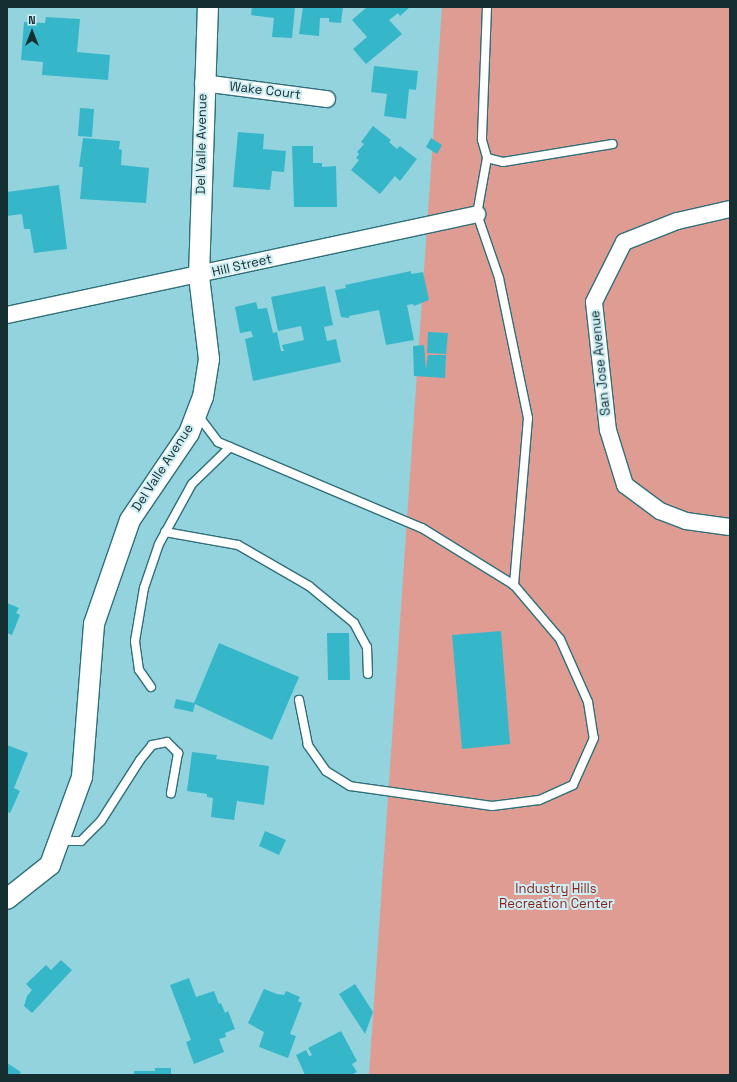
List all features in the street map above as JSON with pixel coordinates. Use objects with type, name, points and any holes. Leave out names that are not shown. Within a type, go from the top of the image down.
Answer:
[{"type":"street","name":"Del Valle Avenue","points":[[7,899],[50,865],[82,777],[94,624],[130,520],[189,433],[203,397],[209,358],[199,276],[203,84],[208,7]]},
{"type":"street","name":"Wake Court","points":[[203,84],[327,99]]},
{"type":"street","name":"San Jose Avenue","points":[[730,209],[677,221],[624,242],[594,302],[608,430],[625,485],[660,511],[686,520],[730,527]]},
{"type":"street","name":"Hill Street","points":[[7,315],[199,276],[477,214]]},
{"type":"lane","points":[[487,7],[482,140],[487,158],[477,214],[499,278],[528,418],[514,585]]},
{"type":"lane","points":[[487,158],[503,162],[612,144]]},
{"type":"lane","points":[[197,413],[218,442],[422,528],[514,585],[560,640],[588,702],[594,738],[573,785],[539,800],[492,806],[350,786],[326,771],[308,745],[299,700]]},
{"type":"lane","points":[[151,687],[139,670],[135,641],[144,588],[159,544],[192,484],[230,447]]},
{"type":"lane","points":[[165,532],[238,545],[309,586],[354,623],[367,647],[368,674]]},
{"type":"lane","points":[[58,841],[81,841],[102,821],[140,760],[152,745],[167,742],[178,753],[171,793]]},
{"type":"green space","name":"Industry Hills Recreation Center","points":[[442,7],[730,7],[730,1075],[369,1075]]},
{"type":"building","points":[[252,7],[295,7],[292,38],[272,37],[274,18],[251,15]]},
{"type":"building","points":[[303,7],[343,7],[341,23],[329,22],[329,18],[320,18],[319,36],[299,34]]},
{"type":"building","points":[[367,7],[410,7],[400,16],[398,13],[389,20],[402,34],[366,64],[353,49],[367,37],[352,20]]},
{"type":"building","points":[[46,17],[80,19],[77,52],[110,55],[108,80],[42,75],[43,62],[21,60],[24,22],[45,23]]},
{"type":"building","points":[[374,66],[418,71],[416,90],[409,89],[406,119],[384,116],[387,94],[371,92]]},
{"type":"building","points":[[80,108],[94,109],[92,137],[78,136]]},
{"type":"building","points":[[373,126],[391,140],[389,142],[397,149],[400,146],[417,159],[400,181],[395,176],[380,194],[351,170],[359,160],[356,158],[359,154],[357,152],[364,144],[361,142]]},
{"type":"building","points":[[238,132],[264,134],[263,149],[286,151],[284,172],[272,171],[270,190],[233,187]]},
{"type":"building","points":[[83,138],[120,141],[119,149],[122,150],[121,165],[149,168],[146,203],[80,199],[83,167],[79,167]]},
{"type":"building","points":[[431,138],[442,145],[437,154],[426,147]]},
{"type":"building","points":[[292,146],[313,146],[313,163],[322,163],[322,167],[336,166],[337,207],[294,207]]},
{"type":"building","points":[[59,185],[67,249],[34,253],[30,229],[24,229],[22,214],[7,216],[7,192]]},
{"type":"building","points":[[411,271],[411,274],[423,272],[429,300],[414,306],[413,304],[407,305],[414,340],[386,345],[379,310],[349,316],[349,318],[341,317],[335,290],[346,288],[345,285]]},
{"type":"building","points":[[325,286],[333,325],[324,327],[327,341],[336,339],[341,362],[253,381],[245,339],[253,337],[251,331],[240,333],[235,307],[256,302],[258,309],[267,308],[273,333],[277,332],[281,351],[284,351],[282,345],[304,340],[301,326],[278,331],[271,297]]},
{"type":"building","points":[[428,332],[448,333],[446,354],[427,353]]},
{"type":"building","points":[[424,345],[426,369],[428,355],[446,355],[445,378],[414,376],[413,346]]},
{"type":"building","points":[[7,603],[19,608],[16,613],[20,615],[12,635],[7,633]]},
{"type":"building","points":[[501,631],[510,744],[462,749],[452,635]]},
{"type":"building","points":[[327,633],[349,633],[350,680],[328,680]]},
{"type":"building","points":[[219,643],[299,677],[272,740],[195,704],[193,712],[174,708],[176,699],[194,703]]},
{"type":"building","points":[[7,745],[28,753],[14,788],[20,791],[10,813],[7,812]]},
{"type":"building","points":[[192,752],[217,755],[216,759],[269,766],[264,805],[237,801],[234,820],[211,817],[213,798],[207,797],[207,794],[187,791]]},
{"type":"building","points":[[265,831],[286,840],[279,855],[259,846]]},
{"type":"building","points":[[61,960],[72,970],[32,1013],[24,1006],[27,996],[32,990],[26,984],[46,965],[51,970]]},
{"type":"building","points":[[189,978],[196,997],[214,991],[219,1004],[221,1003],[225,1013],[228,1011],[235,1029],[225,1033],[226,1037],[219,1039],[224,1052],[194,1064],[186,1042],[191,1040],[170,985]]},
{"type":"building","points":[[355,984],[373,1012],[365,1034],[339,994]]},
{"type":"building","points":[[264,989],[284,995],[286,991],[300,997],[298,1001],[302,1003],[290,1034],[296,1036],[288,1058],[259,1047],[264,1032],[248,1023]]},
{"type":"building","points":[[341,1031],[357,1061],[352,1064],[357,1072],[351,1075],[305,1075],[296,1055],[306,1050],[309,1056],[312,1055],[308,1048]]},
{"type":"building","points":[[7,1063],[21,1072],[19,1075],[7,1075]]},
{"type":"building","points":[[155,1068],[171,1068],[171,1075],[134,1075],[134,1071],[155,1071]]}]
